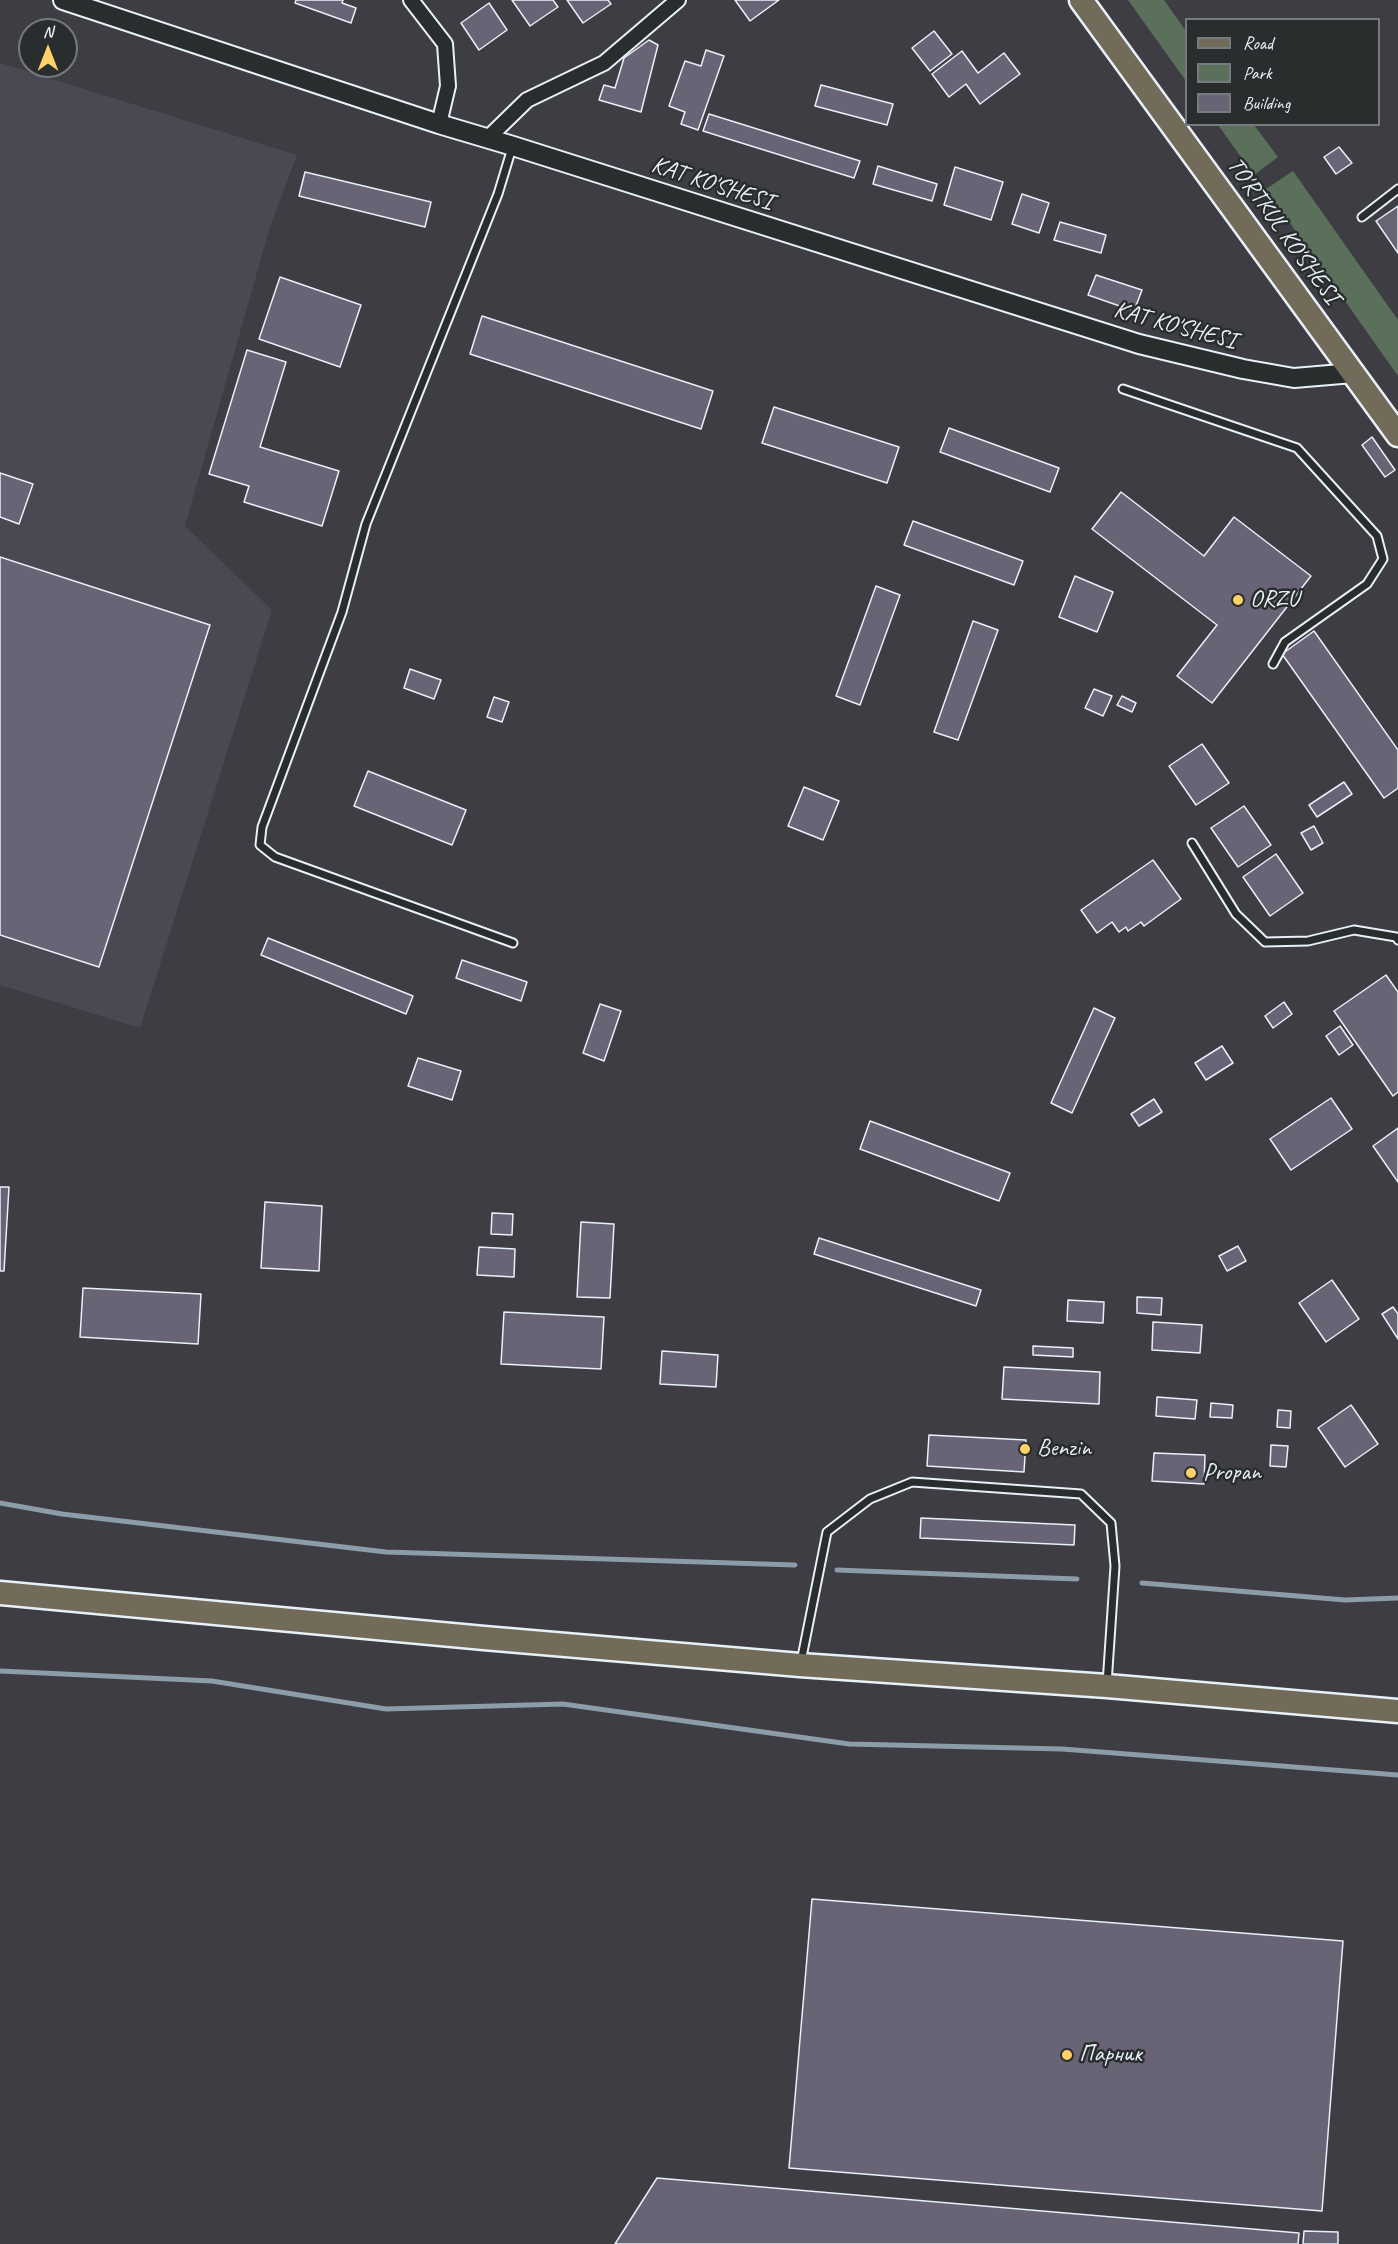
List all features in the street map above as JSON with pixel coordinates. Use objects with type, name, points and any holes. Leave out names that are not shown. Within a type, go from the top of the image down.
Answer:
[{"type":"main road","name":"TO'RTKUL KO'SHESI","points":[[1082,0],[1398,435]]},
{"type":"main road","points":[[0,1593],[800,1665],[1107,1686],[1398,1711]]},
{"type":"street","name":"KAT KO'SHESI","points":[[63,0],[439,124],[1139,344],[1243,369],[1294,378],[1353,373]]},
{"type":"street","points":[[411,0],[445,45],[448,86],[439,124]]},
{"type":"street","points":[[488,138],[527,100],[604,63],[674,1]]},
{"type":"lane","points":[[513,146],[498,194],[366,524],[342,612],[262,827],[260,845],[275,857],[513,943]]},
{"type":"lane","points":[[1362,217],[1398,189]]},
{"type":"lane","points":[[1123,389],[1297,448],[1377,536],[1383,559],[1367,584],[1285,642],[1273,664]]},
{"type":"lane","points":[[1192,843],[1236,914],[1265,942],[1308,941],[1354,930],[1396,937],[1398,940]]},
{"type":"lane","points":[[800,1665],[826,1532],[870,1499],[912,1482],[1081,1494],[1111,1523],[1114,1566],[1107,1686]]},
{"type":"shaded area","points":[[0,63],[18,69],[18,78],[48,78],[297,155],[270,227],[185,526],[272,610],[140,1028],[0,985]]},
{"type":"green space","points":[[1128,0],[1164,0],[1185,30],[1185,80]]},
{"type":"green space","points":[[1219,126],[1255,126],[1278,157],[1254,175]]},
{"type":"green space","points":[[1293,171],[1398,320],[1398,376],[1266,189]]},
{"type":"building","points":[[296,0],[343,0],[342,3],[356,8],[351,23],[295,3]]},
{"type":"building","points":[[512,0],[553,0],[558,7],[530,26]]},
{"type":"building","points":[[567,0],[608,0],[611,4],[583,23]]},
{"type":"building","points":[[735,0],[779,0],[750,21]]},
{"type":"building","points":[[489,3],[507,30],[479,50],[461,23]]},
{"type":"building","points":[[934,31],[952,54],[930,71],[912,48]]},
{"type":"building","points":[[649,40],[658,45],[641,112],[599,100],[604,85],[615,88],[624,58]]},
{"type":"building","points":[[706,50],[724,56],[698,130],[681,124],[685,112],[669,106],[685,61],[701,66]]},
{"type":"building","points":[[962,51],[978,73],[1004,53],[1020,74],[980,104],[966,84],[949,97],[932,74]]},
{"type":"building","points":[[821,85],[893,104],[887,125],[815,106]]},
{"type":"building","points":[[709,114],[860,161],[854,178],[703,131]]},
{"type":"building","points":[[1339,147],[1352,163],[1336,174],[1324,157]]},
{"type":"building","points":[[878,166],[937,184],[932,201],[873,184]]},
{"type":"building","points":[[955,167],[1003,182],[991,220],[944,205]]},
{"type":"building","points":[[305,172],[431,202],[425,227],[299,196]]},
{"type":"building","points":[[1022,194],[1049,203],[1039,233],[1012,224]]},
{"type":"building","points":[[1398,206],[1398,253],[1376,221]]},
{"type":"building","points":[[1060,222],[1106,235],[1101,253],[1054,240]]},
{"type":"building","points":[[1096,275],[1142,290],[1134,311],[1088,295]]},
{"type":"building","points":[[280,277],[361,305],[340,367],[259,339]]},
{"type":"building","points":[[482,316],[713,391],[701,429],[470,354]]},
{"type":"building","points":[[247,350],[286,362],[260,447],[339,471],[322,526],[244,502],[249,486],[209,474]]},
{"type":"building","points":[[774,407],[899,447],[887,483],[762,443]]},
{"type":"building","points":[[949,428],[1059,468],[1050,492],[940,452]]},
{"type":"building","points":[[1372,437],[1395,470],[1385,477],[1362,445]]},
{"type":"building","points":[[0,473],[33,484],[19,524],[0,517]]},
{"type":"building","name":"ORZU","points":[[1121,492],[1204,556],[1234,517],[1311,576],[1212,703],[1177,676],[1217,625],[1092,529]]},
{"type":"building","points":[[913,521],[1023,561],[1014,585],[904,545]]},
{"type":"building","points":[[0,557],[210,625],[99,967],[0,935]]},
{"type":"building","points":[[1075,576],[1113,592],[1097,632],[1059,617]]},
{"type":"building","points":[[876,586],[900,595],[860,705],[836,696]]},
{"type":"building","points":[[973,621],[998,630],[958,740],[934,732]]},
{"type":"building","points":[[1314,631],[1398,750],[1398,788],[1384,798],[1282,654]]},
{"type":"building","points":[[410,669],[441,680],[434,699],[404,688]]},
{"type":"building","points":[[1094,689],[1112,696],[1103,716],[1085,708]]},
{"type":"building","points":[[1122,696],[1136,703],[1132,712],[1117,705]]},
{"type":"building","points":[[494,697],[509,702],[502,722],[487,717]]},
{"type":"building","points":[[1202,744],[1229,783],[1196,805],[1169,766]]},
{"type":"building","points":[[368,771],[466,810],[452,845],[354,806]]},
{"type":"building","points":[[1344,782],[1352,794],[1317,817],[1309,805]]},
{"type":"building","points":[[804,787],[839,801],[823,840],[788,826]]},
{"type":"building","points":[[1244,806],[1271,845],[1238,867],[1211,828]]},
{"type":"building","points":[[1314,826],[1323,843],[1311,850],[1301,833]]},
{"type":"building","points":[[1276,854],[1303,893],[1270,916],[1243,877]]},
{"type":"building","points":[[1153,860],[1181,899],[1144,926],[1141,922],[1128,931],[1126,927],[1119,932],[1112,922],[1097,933],[1081,910]]},
{"type":"building","points":[[268,938],[413,996],[406,1014],[261,955]]},
{"type":"building","points":[[462,960],[527,982],[521,1001],[456,978]]},
{"type":"building","points":[[1386,975],[1398,992],[1398,1092],[1393,1096],[1334,1011]]},
{"type":"building","points":[[1284,1002],[1292,1014],[1273,1028],[1265,1016]]},
{"type":"building","points":[[600,1004],[621,1011],[604,1061],[583,1053]]},
{"type":"building","points":[[1094,1008],[1115,1018],[1072,1113],[1051,1103]]},
{"type":"building","points":[[1340,1026],[1353,1045],[1339,1055],[1326,1036]]},
{"type":"building","points":[[1222,1046],[1233,1063],[1206,1080],[1195,1063]]},
{"type":"building","points":[[418,1058],[461,1071],[452,1100],[408,1086]]},
{"type":"building","points":[[1331,1098],[1352,1129],[1291,1170],[1270,1139]]},
{"type":"building","points":[[1154,1099],[1162,1112],[1139,1126],[1131,1114]]},
{"type":"building","points":[[870,1121],[1010,1173],[999,1201],[860,1149]]},
{"type":"building","points":[[1398,1128],[1398,1182],[1373,1146]]},
{"type":"building","points":[[0,1187],[9,1187],[4,1271],[0,1271]]},
{"type":"building","points":[[265,1202],[322,1206],[319,1271],[261,1268]]},
{"type":"building","points":[[492,1213],[513,1214],[512,1235],[491,1234]]},
{"type":"building","points":[[581,1222],[614,1224],[610,1298],[577,1297]]},
{"type":"building","points":[[819,1238],[981,1290],[976,1306],[814,1254]]},
{"type":"building","points":[[1238,1246],[1246,1261],[1227,1271],[1219,1256]]},
{"type":"building","points":[[479,1247],[515,1249],[514,1277],[477,1275]]},
{"type":"building","points":[[1332,1280],[1359,1319],[1326,1342],[1299,1303]]},
{"type":"building","points":[[83,1288],[201,1294],[198,1344],[80,1337]]},
{"type":"building","points":[[1137,1297],[1162,1298],[1161,1315],[1137,1313]]},
{"type":"building","points":[[1068,1300],[1104,1302],[1103,1323],[1067,1321]]},
{"type":"building","points":[[1393,1307],[1398,1314],[1398,1339],[1382,1314]]},
{"type":"building","points":[[504,1312],[604,1317],[601,1369],[501,1364]]},
{"type":"building","points":[[1153,1322],[1202,1325],[1200,1353],[1152,1350]]},
{"type":"building","points":[[1033,1346],[1073,1348],[1073,1357],[1033,1355]]},
{"type":"building","points":[[662,1351],[718,1355],[716,1387],[660,1384]]},
{"type":"building","points":[[1004,1367],[1100,1372],[1099,1404],[1002,1399]]},
{"type":"building","points":[[1157,1397],[1197,1400],[1195,1419],[1156,1416]]},
{"type":"building","points":[[1211,1403],[1233,1405],[1232,1418],[1210,1417]]},
{"type":"building","points":[[1351,1405],[1378,1444],[1345,1467],[1318,1428]]},
{"type":"building","points":[[1278,1410],[1291,1411],[1290,1428],[1277,1427]]},
{"type":"building","points":[[929,1435],[1026,1440],[1024,1472],[927,1466]]},
{"type":"building","points":[[1271,1445],[1288,1446],[1286,1467],[1270,1466]]},
{"type":"building","points":[[1154,1453],[1205,1455],[1204,1484],[1152,1481]]},
{"type":"building","points":[[921,1518],[1075,1525],[1074,1545],[920,1538]]},
{"type":"building","name":"Парник","points":[[812,1899],[1343,1941],[1322,2211],[789,2168]]},
{"type":"building","points":[[657,2178],[1299,2233],[1298,2244],[615,2244]]},
{"type":"building","points":[[1304,2231],[1338,2232],[1338,2244],[1303,2244]]},
{"type":"waterway","points":[[0,1503],[62,1514],[386,1552],[795,1565]]},
{"type":"waterway","points":[[837,1570],[1077,1579]]},
{"type":"waterway","points":[[1142,1583],[1345,1600],[1398,1598]]},
{"type":"waterway","points":[[0,1671],[212,1681],[386,1709],[563,1704],[849,1744],[1062,1749],[1398,1775]]},
{"type":"place","name":"ORZU","points":[[1238,600]]},
{"type":"place","name":"Benzin","points":[[1025,1449]]},
{"type":"place","name":"Propan","points":[[1191,1473]]},
{"type":"place","name":"Парник","points":[[1067,2055]]}]
